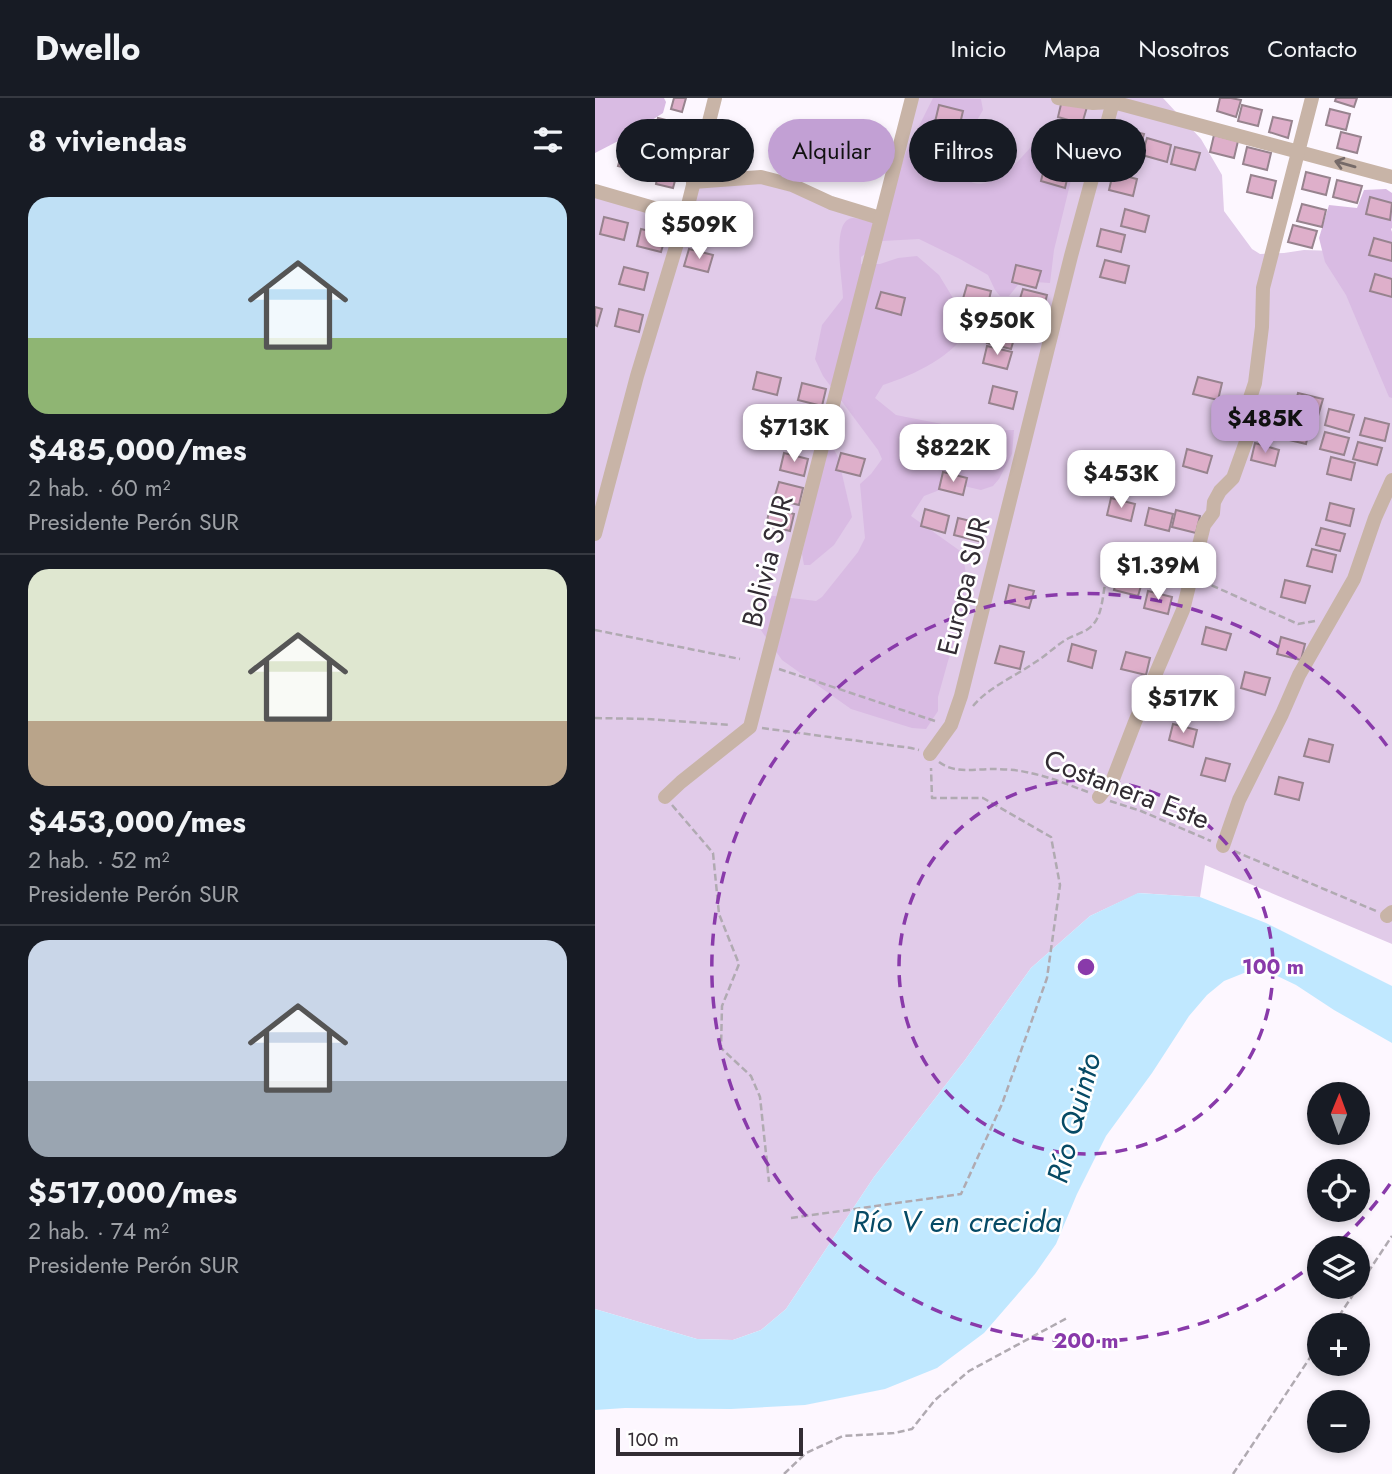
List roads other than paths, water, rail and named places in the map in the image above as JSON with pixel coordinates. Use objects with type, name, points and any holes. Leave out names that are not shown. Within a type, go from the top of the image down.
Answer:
[{"type":"street","points":[[710,119],[715,98]]},
{"type":"street","name":"Bolivia SUR","points":[[666,797],[750,727],[912,98]]},
{"type":"street","points":[[1058,98],[1093,103],[1113,100],[1392,177]]},
{"type":"street","points":[[1100,797],[1113,779],[1183,610],[1204,525],[1213,513],[1220,491],[1233,478],[1248,436],[1249,401],[1255,383],[1262,327],[1263,288],[1312,98]]},
{"type":"street","name":"Europa SUR","points":[[930,754],[951,725],[961,696],[1113,100]]},
{"type":"street","points":[[754,178],[792,185],[831,203],[880,218]]},
{"type":"street","points":[[595,534],[693,182]]},
{"type":"street","points":[[595,191],[685,217]]},
{"type":"street","points":[[1223,846],[1239,800],[1299,675],[1354,579],[1375,518],[1392,480]]},
{"type":"water","name":"Río V en crecida","points":[[1138,893],[1200,897],[1266,923],[1392,986],[1392,1043],[1296,985],[1271,973],[1244,973],[1224,981],[1207,995],[1189,1016],[1106,1136],[1056,1244],[1035,1274],[984,1333],[937,1368],[885,1389],[805,1405],[731,1409],[595,1410],[595,1309],[697,1339],[733,1340],[761,1330],[786,1309],[874,1177],[965,1060],[1031,968],[1090,916]]},
{"type":"water label","name":"Río Quinto","points":[[1074,1118]]}]
